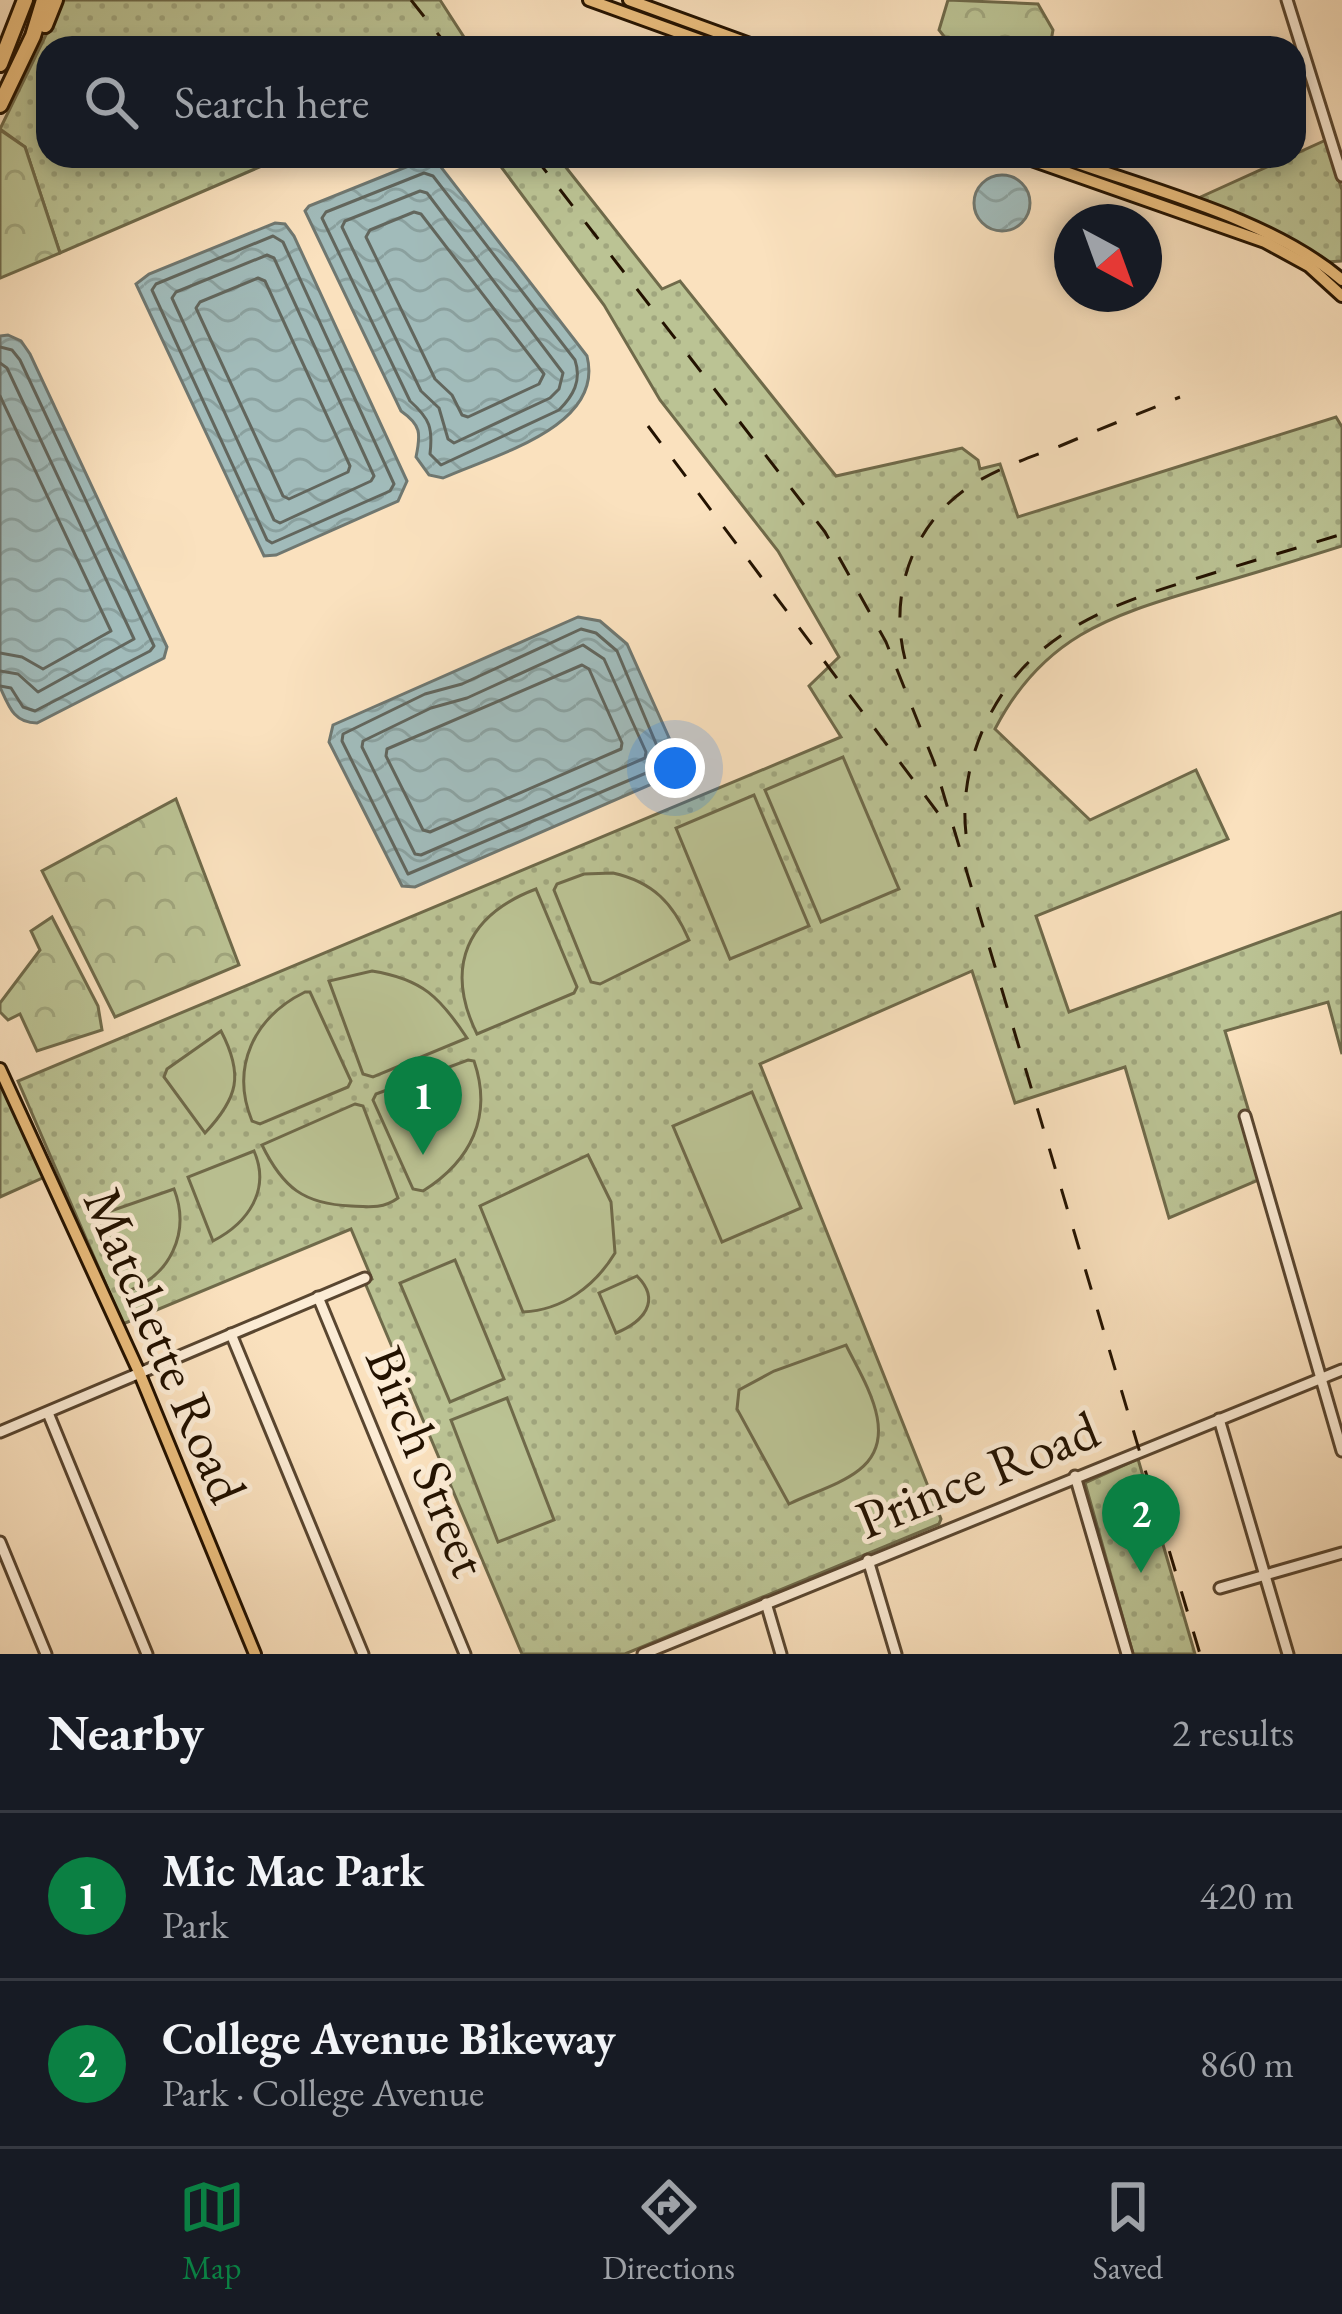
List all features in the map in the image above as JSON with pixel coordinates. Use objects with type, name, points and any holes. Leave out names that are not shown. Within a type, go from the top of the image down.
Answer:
[{"type":"highway","points":[[0,64],[26,0]]},
{"type":"highway","points":[[0,104],[44,0]]},
{"type":"highway","points":[[39,36],[55,0]]},
{"type":"highway","points":[[15,76],[36,44]]},
{"type":"main road","points":[[590,0],[624,4],[724,36]]},
{"type":"main road","points":[[624,4],[695,36]]},
{"type":"main road","points":[[1054,168],[1265,242],[1339,279]]},
{"type":"main road","points":[[1091,168],[1267,232],[1339,279],[1342,296]]},
{"type":"main road","name":"Matchette Road","points":[[0,1070],[139,1372],[255,1654]]},
{"type":"street","points":[[1287,0],[1298,36]]},
{"type":"street","points":[[1306,61],[1342,176]]},
{"type":"street","points":[[1245,1116],[1342,1451]]},
{"type":"street","points":[[0,1432],[365,1278]]},
{"type":"street","name":"Birch Street","points":[[318,1297],[466,1654]]},
{"type":"street","points":[[231,1334],[363,1654]]},
{"type":"street","name":"Prince Road","points":[[643,1654],[667,1649],[868,1560],[1342,1370]]},
{"type":"street","points":[[48,1413],[147,1654]]},
{"type":"street","points":[[1219,1419],[1288,1654]]},
{"type":"street","points":[[1075,1476],[1127,1654]]},
{"type":"street","points":[[0,1541],[46,1654]]},
{"type":"street","points":[[1220,1588],[1342,1552]]},
{"type":"street","points":[[868,1560],[896,1654]]},
{"type":"street","points":[[766,1603],[781,1654]]},
{"type":"green space","points":[[63,0],[440,0],[463,36],[45,36]]},
{"type":"green space","points":[[948,0],[1038,4],[1053,30],[1052,36],[944,36],[939,30]]},
{"type":"green space","points":[[36,55],[36,168],[257,168],[60,253],[25,147],[0,129]]},
{"type":"green space","points":[[0,130],[25,147],[60,253],[0,278]]},
{"type":"green space","points":[[1326,140],[1342,190],[1342,261],[1326,262],[1266,226],[1194,200],[1264,168],[1306,168],[1306,149]]},
{"type":"green space","points":[[502,168],[566,168],[662,289],[680,281],[836,476],[962,448],[978,460],[980,469],[1000,464],[1018,517],[1336,417],[1342,427],[1342,546],[1107,621],[1056,652],[1034,673],[995,729],[1090,820],[1196,770],[1228,839],[1036,916],[1069,1012],[1342,912],[1342,1054],[1328,1002],[1225,1031],[1268,1176],[1169,1218],[1125,1067],[1015,1103],[972,971],[760,1064],[941,1519],[939,1524],[625,1654],[522,1654],[365,1283],[372,1279],[351,1229],[123,1324],[18,1081],[841,737],[809,686],[839,657],[778,551],[660,400],[604,305]]},
{"type":"green space","points":[[843,757],[899,889],[821,922],[765,790]]},
{"type":"green space","points":[[754,795],[809,926],[730,959],[676,828]]},
{"type":"green space","points":[[176,799],[239,965],[115,1017],[42,871]]},
{"type":"green space","points":[[613,873],[640,882],[660,896],[689,940],[600,984],[591,982],[554,890],[557,884],[584,874]]},
{"type":"green space","points":[[536,889],[577,987],[574,993],[477,1034],[463,987],[468,946],[493,913]]},
{"type":"green space","points":[[52,917],[98,1006],[102,1030],[37,1051],[20,1014],[8,1020],[0,1012],[0,1003],[40,950],[31,931]]},
{"type":"green space","points":[[372,971],[404,979],[428,992],[467,1038],[373,1077],[363,1074],[329,981]]},
{"type":"green space","points":[[310,992],[351,1081],[348,1087],[260,1124],[252,1121],[244,1082],[251,1046],[272,1015]]},
{"type":"green space","points":[[221,1031],[233,1061],[234,1085],[225,1108],[205,1133],[164,1077],[167,1069]]},
{"type":"green space","points":[[474,1061],[481,1100],[474,1135],[440,1179],[423,1191],[413,1189],[373,1100],[376,1094]]},
{"type":"green space","points":[[0,1070],[49,1175],[0,1197]]},
{"type":"green space","points":[[752,1092],[801,1208],[722,1242],[673,1126]]},
{"type":"green space","points":[[355,1104],[363,1106],[398,1198],[387,1204],[351,1206],[308,1197],[287,1183],[262,1145]]},
{"type":"green space","points":[[254,1151],[260,1179],[253,1204],[237,1225],[213,1241],[188,1177]]},
{"type":"green space","points":[[588,1155],[611,1202],[615,1253],[576,1294],[551,1307],[523,1312],[480,1206]]},
{"type":"green space","points":[[174,1189],[180,1222],[173,1251],[154,1276],[125,1292],[98,1220],[102,1214]]},
{"type":"green space","points":[[455,1260],[504,1379],[450,1402],[400,1283]]},
{"type":"green space","points":[[637,1276],[648,1294],[646,1310],[616,1333],[599,1293]]},
{"type":"green space","points":[[846,1345],[875,1408],[878,1441],[859,1470],[789,1504],[737,1409],[739,1390],[774,1371]]},
{"type":"green space","points":[[507,1398],[554,1520],[498,1542],[451,1420]]},
{"type":"green space","points":[[1138,1459],[1195,1654],[1133,1654],[1085,1483]]},
{"type":"water","points":[[404,168],[442,168],[587,356],[588,381],[579,402],[563,420],[516,448],[443,478],[429,475],[416,457],[416,425],[401,411],[305,211]]},
{"type":"water","points":[[1002,175],[1022,183],[1030,203],[1022,223],[1002,231],[982,223],[974,203],[982,183]]},
{"type":"water","points":[[275,223],[285,224],[294,236],[407,481],[398,501],[276,555],[264,556],[136,284],[149,274]]},
{"type":"water","points":[[0,336],[21,341],[30,354],[167,647],[164,658],[37,723],[18,717],[0,687]]},
{"type":"water","points":[[578,617],[600,621],[627,644],[679,760],[675,774],[415,887],[402,886],[329,742],[333,725]]},
{"type":"railway","points":[[411,0],[440,36]]},
{"type":"railway","points":[[543,168],[825,532],[886,642],[934,762],[1200,1654]]},
{"type":"railway","points":[[905,659],[900,608],[911,560],[922,537],[954,498],[1006,467],[1180,397]]},
{"type":"railway","points":[[648,426],[944,821]]},
{"type":"railway","points":[[966,834],[968,780],[984,727],[1002,695],[1047,646],[1074,627],[1135,599],[1342,534]]},
{"type":"place","name":"Mic Mac Park","points":[[423,1155]]},
{"type":"place","name":"College Avenue Bikeway","points":[[1141,1573]]}]
